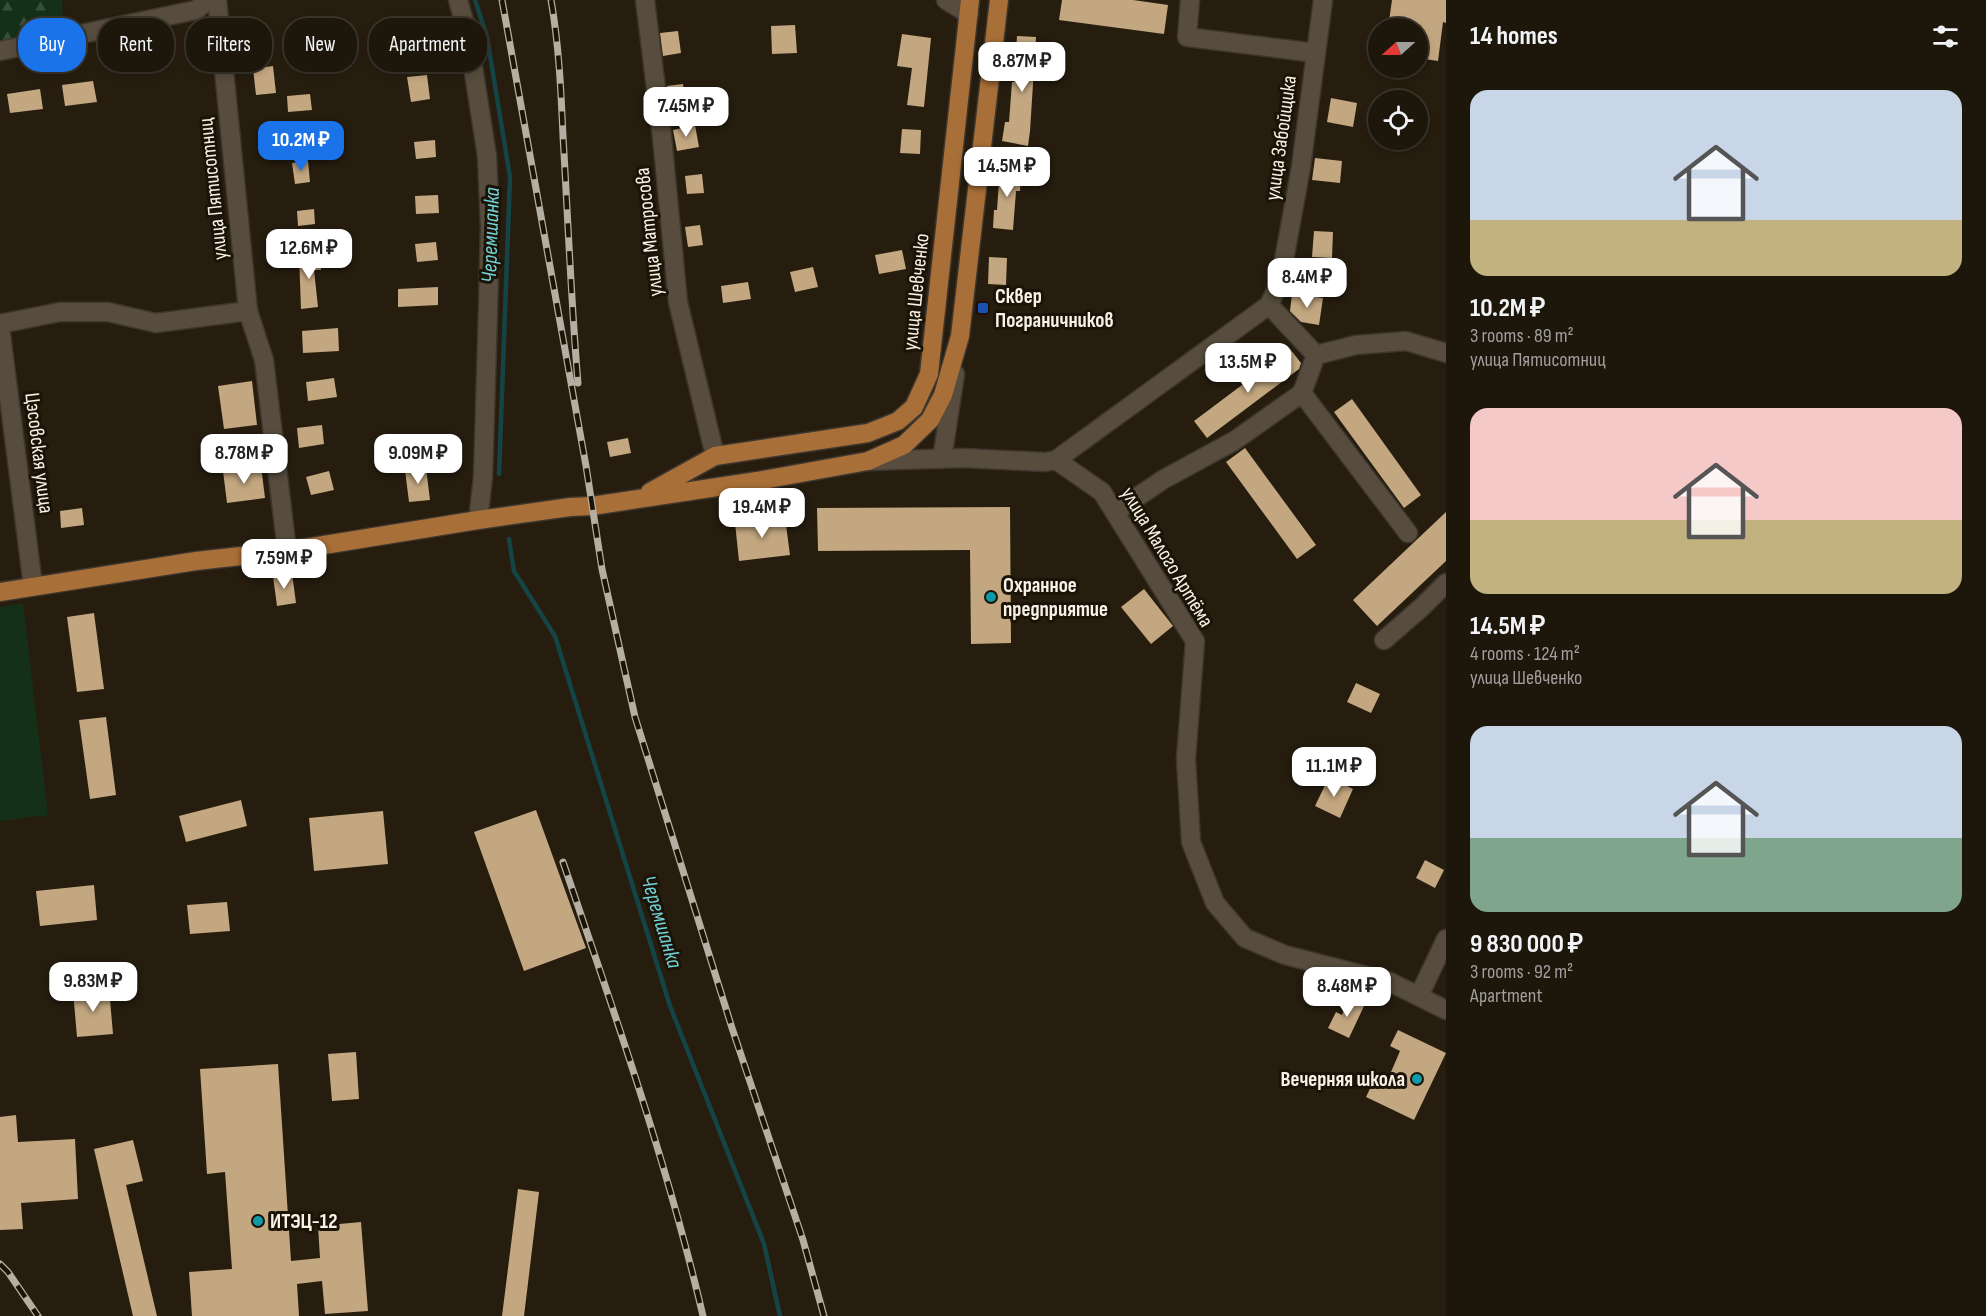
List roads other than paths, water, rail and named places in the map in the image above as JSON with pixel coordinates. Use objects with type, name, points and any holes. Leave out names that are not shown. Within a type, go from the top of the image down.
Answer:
[{"type":"main road","points":[[0,592],[196,561],[287,551],[482,520],[757,481],[868,461],[904,445],[930,420],[943,395],[960,336],[999,0]]},
{"type":"main road","name":"улица Шевченко","points":[[715,456],[868,433],[898,421],[914,407],[929,374],[970,7]]},
{"type":"main road","points":[[640,498],[715,456]]},
{"type":"street","points":[[0,51],[196,10],[208,0]]},
{"type":"street","name":"улица Пятисотниц","points":[[217,0],[248,311],[264,360],[287,551]]},
{"type":"street","points":[[458,0],[468,35],[487,156],[490,228],[482,520]]},
{"type":"street","name":"улица Матросова","points":[[645,0],[662,137],[678,302],[715,456]]},
{"type":"street","points":[[946,0],[970,7]]},
{"type":"street","points":[[1190,0],[1187,37],[1316,53]]},
{"type":"street","name":"улица Забойщика","points":[[1269,305],[1280,282],[1301,167],[1323,0]]},
{"type":"street","points":[[868,461],[942,459],[1045,462],[1056,460],[1269,305],[1316,355]]},
{"type":"street","points":[[0,325],[60,312],[108,312],[156,323],[248,311]]},
{"type":"street","name":"Цэсовская улица","points":[[0,325],[33,586]]},
{"type":"street","points":[[942,459],[960,336]]},
{"type":"street","points":[[1316,355],[1356,345],[1406,341],[1446,353]]},
{"type":"street","points":[[1115,512],[1164,479],[1234,441],[1302,393],[1316,355]]},
{"type":"street","points":[[929,374],[942,459]]},
{"type":"street","points":[[1302,393],[1408,533]]},
{"type":"street","name":"улица Малого Артёма","points":[[1056,460],[1102,492],[1195,641],[1186,759],[1191,842],[1215,903],[1245,938],[1285,955],[1390,982],[1446,1011]]},
{"type":"street","points":[[1384,640],[1446,583]]},
{"type":"street","points":[[1419,996],[1446,939]]},
{"type":"waterway","name":"Черемшанка","points":[[475,0],[487,37],[510,177],[499,474]]},
{"type":"waterway","name":"Черемшанка","points":[[509,539],[514,571],[555,636],[670,1006],[764,1244],[780,1316]]},
{"type":"railway","points":[[502,0],[586,466],[602,569],[635,717],[732,1028],[803,1240],[824,1316]]},
{"type":"railway","points":[[551,0],[559,68],[578,383]]},
{"type":"railway","points":[[563,862],[656,1144],[703,1316]]},
{"type":"railway","points":[[0,1264],[38,1316]]},
{"type":"place","name":"Сквер Пограничников","points":[[983,308]]},
{"type":"place","name":"Охранное предприятие","points":[[991,597]]},
{"type":"place","name":"Вечерняя школа","points":[[1417,1079]]},
{"type":"place","name":"ИТЭЦ-12","points":[[258,1221]]}]
